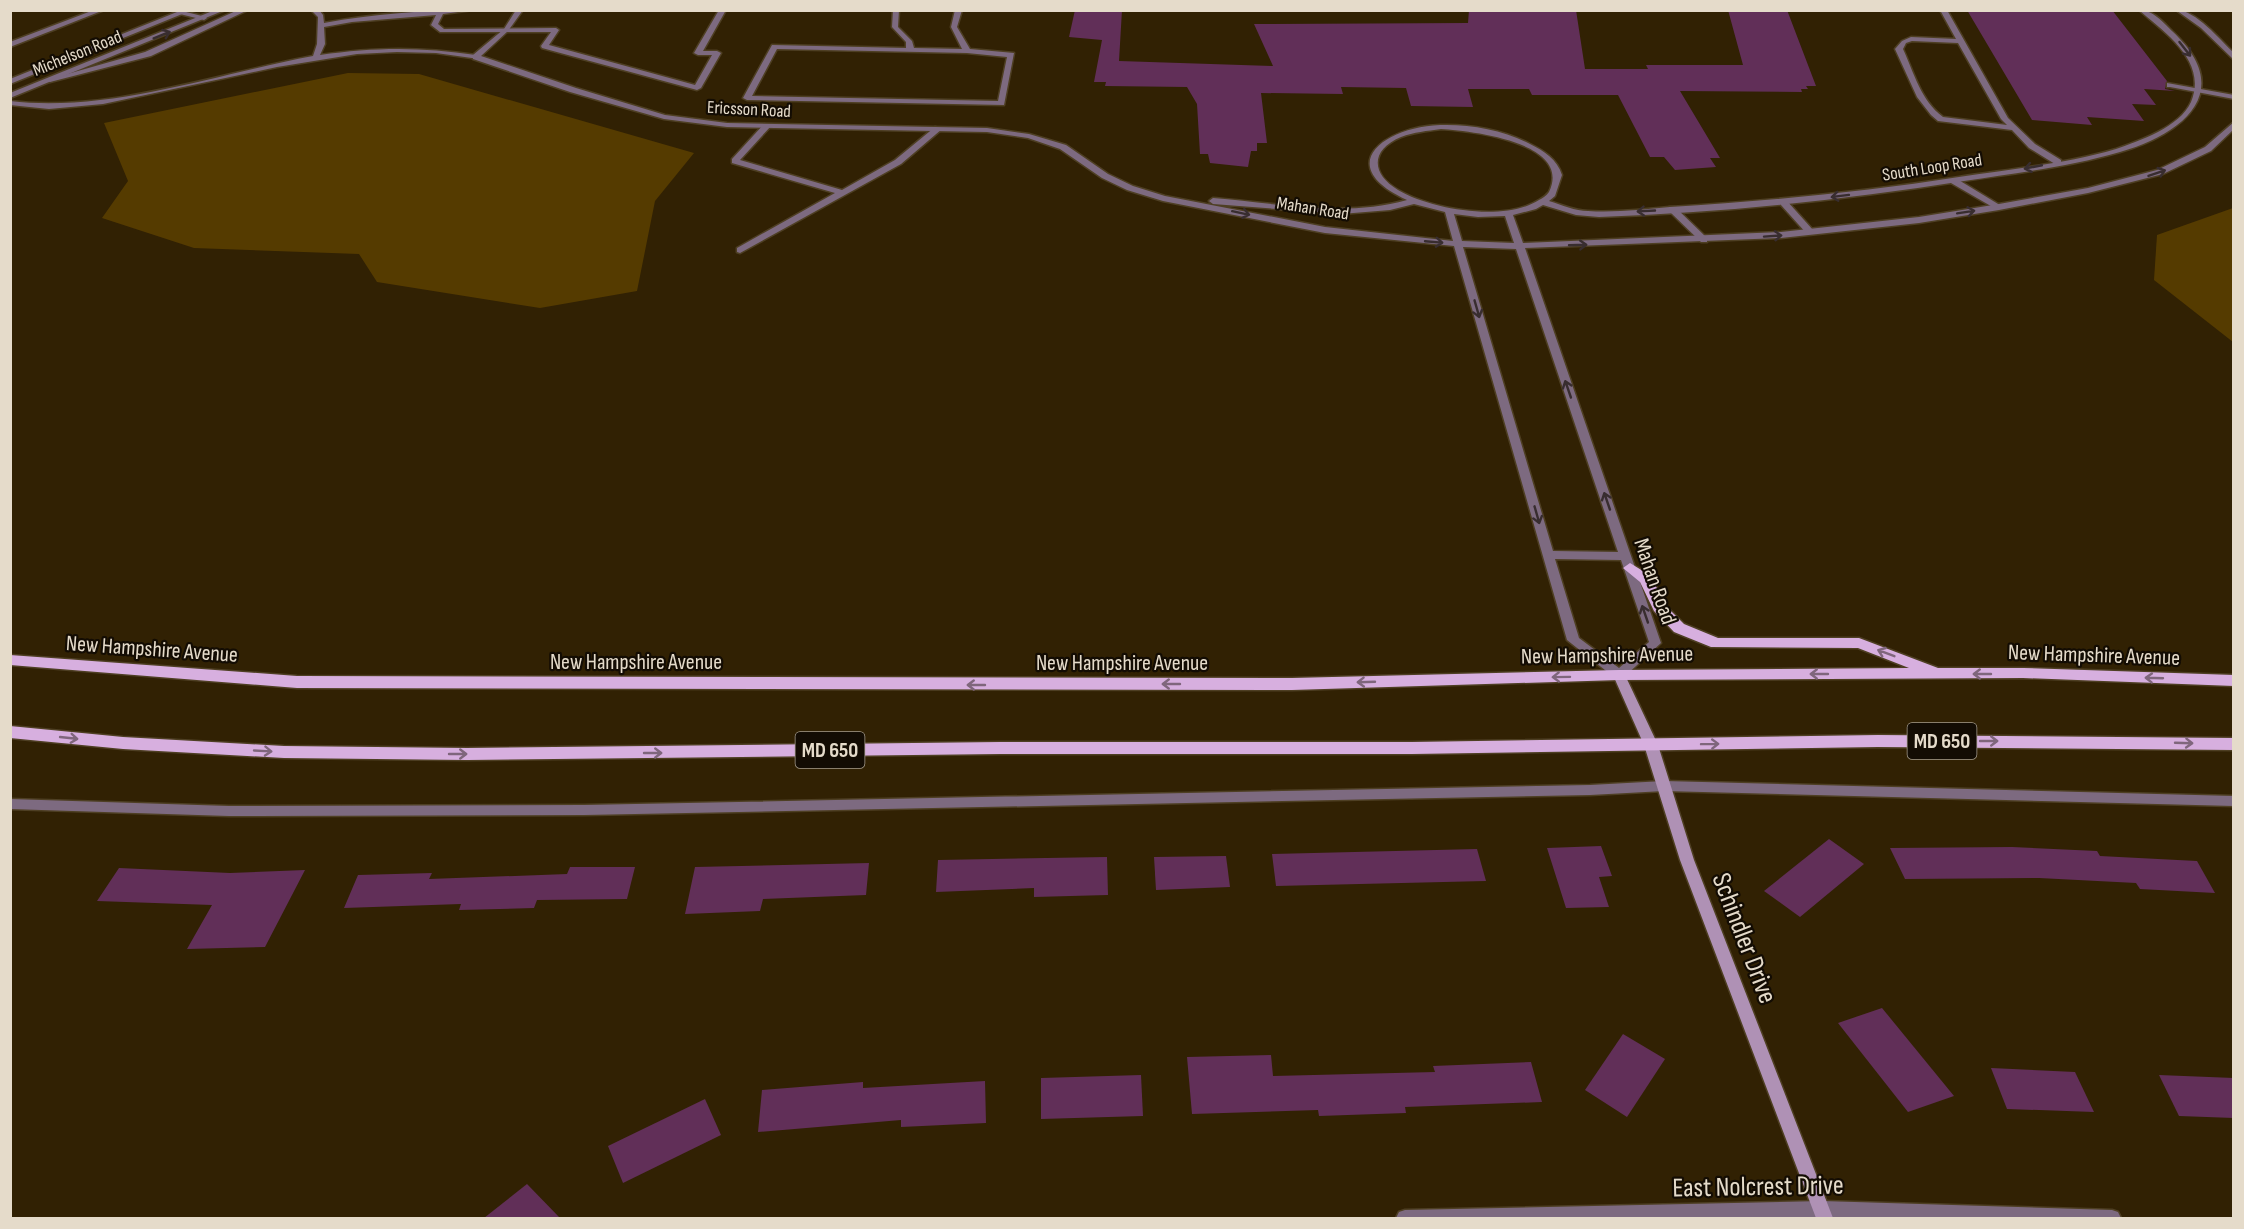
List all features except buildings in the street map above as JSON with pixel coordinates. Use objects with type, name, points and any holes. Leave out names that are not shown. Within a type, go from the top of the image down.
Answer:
[{"type":"main road","points":[[1628,562],[1646,579],[1659,607],[1678,628],[1716,643],[1859,643],[1941,674]]},
{"type":"main road","name":"New Hampshire Avenue","points":[[10,660],[309,682],[1292,684],[1619,675],[2023,673],[2234,681]]},
{"type":"main road","name":"MD 650","points":[[10,732],[123,743],[307,753],[467,754],[1651,745],[1878,741],[2234,744]]},
{"type":"street","points":[[10,45],[101,10]]},
{"type":"street","name":"Michelson Road","points":[[10,96],[222,10]]},
{"type":"street","points":[[50,80],[148,54],[245,10]]},
{"type":"street","points":[[314,10],[321,16],[321,45],[315,59]]},
{"type":"street","points":[[352,20],[355,10]]},
{"type":"street","points":[[321,26],[352,20],[440,15],[470,10]]},
{"type":"street","points":[[476,57],[506,30],[520,10]]},
{"type":"street","points":[[440,15],[434,25],[442,31],[556,30],[545,46],[697,88],[717,53],[698,53],[723,10]]},
{"type":"street","points":[[896,10],[898,13],[895,27],[910,42],[910,49]]},
{"type":"street","points":[[959,10],[954,27],[967,51]]},
{"type":"street","points":[[1943,10],[2012,128],[2032,146],[2058,162]]},
{"type":"street","points":[[2142,10],[2165,27],[2187,49],[2198,70],[2199,90]]},
{"type":"street","points":[[2180,10],[2210,33],[2234,58]]},
{"type":"street","points":[[185,12],[204,18]]},
{"type":"street","name":"Michelson Road","points":[[10,82],[185,12]]},
{"type":"street","points":[[1961,41],[1911,39],[1904,42],[1899,49],[1922,99],[1932,114],[1941,119],[2012,128]]},
{"type":"street","points":[[775,47],[910,49],[1011,55],[1001,103],[747,98],[775,47]]},
{"type":"street","name":"Ericsson Road","points":[[10,103],[58,109],[122,99],[348,52],[447,51],[476,57],[573,90],[664,117],[727,125],[987,130],[1029,136]]},
{"type":"street","points":[[2170,85],[2234,97]]},
{"type":"street","name":"South Loop Road","points":[[1543,201],[1586,214],[1784,203],[1954,181],[2058,162],[2128,146],[2160,134],[2190,110],[2199,90]]},
{"type":"street","points":[[1520,246],[1704,240],[1810,232],[1999,207],[2098,188],[2160,172],[2208,149],[2234,124]]},
{"type":"street","points":[[766,126],[735,161],[843,193]]},
{"type":"street","points":[[1441,127],[1474,129],[1499,135],[1524,144],[1546,157],[1556,168],[1558,181],[1553,193],[1543,201],[1508,213],[1449,212],[1411,202],[1382,183],[1374,168],[1375,154],[1386,143],[1399,136],[1441,127]]},
{"type":"street","points":[[740,250],[897,162],[938,129]]},
{"type":"street","name":"Mahan Road","points":[[1029,136],[1063,147],[1130,189],[1163,198],[1319,229],[1459,244],[1520,246]]},
{"type":"street","points":[[1954,181],[1999,207]]},
{"type":"street","name":"Mahan Road","points":[[1163,198],[1358,212],[1386,209],[1411,202]]},
{"type":"street","points":[[1784,203],[1810,232]]},
{"type":"street","points":[[1672,209],[1704,240]]},
{"type":"street","points":[[1449,212],[1573,640],[1619,675]]},
{"type":"street","name":"Mahan Road","points":[[1508,213],[1655,643],[1619,675]]},
{"type":"street","points":[[1548,555],[1628,562]]},
{"type":"street","name":"Schindler Drive","points":[[1619,675],[1651,745],[1687,860],[1823,1214]]},
{"type":"street","points":[[10,804],[229,811],[584,810],[1590,790],[1664,786],[2234,801]]},
{"type":"street","name":"East Nolcrest Drive","points":[[1405,1218],[1823,1214],[2112,1218]]},
{"type":"shaded area","points":[[348,73],[419,74],[694,153],[655,201],[637,291],[540,308],[377,282],[359,254],[194,248],[102,218],[128,181],[104,123]]},
{"type":"shaded area","points":[[2234,208],[2233,342],[2154,280],[2157,235]]}]
